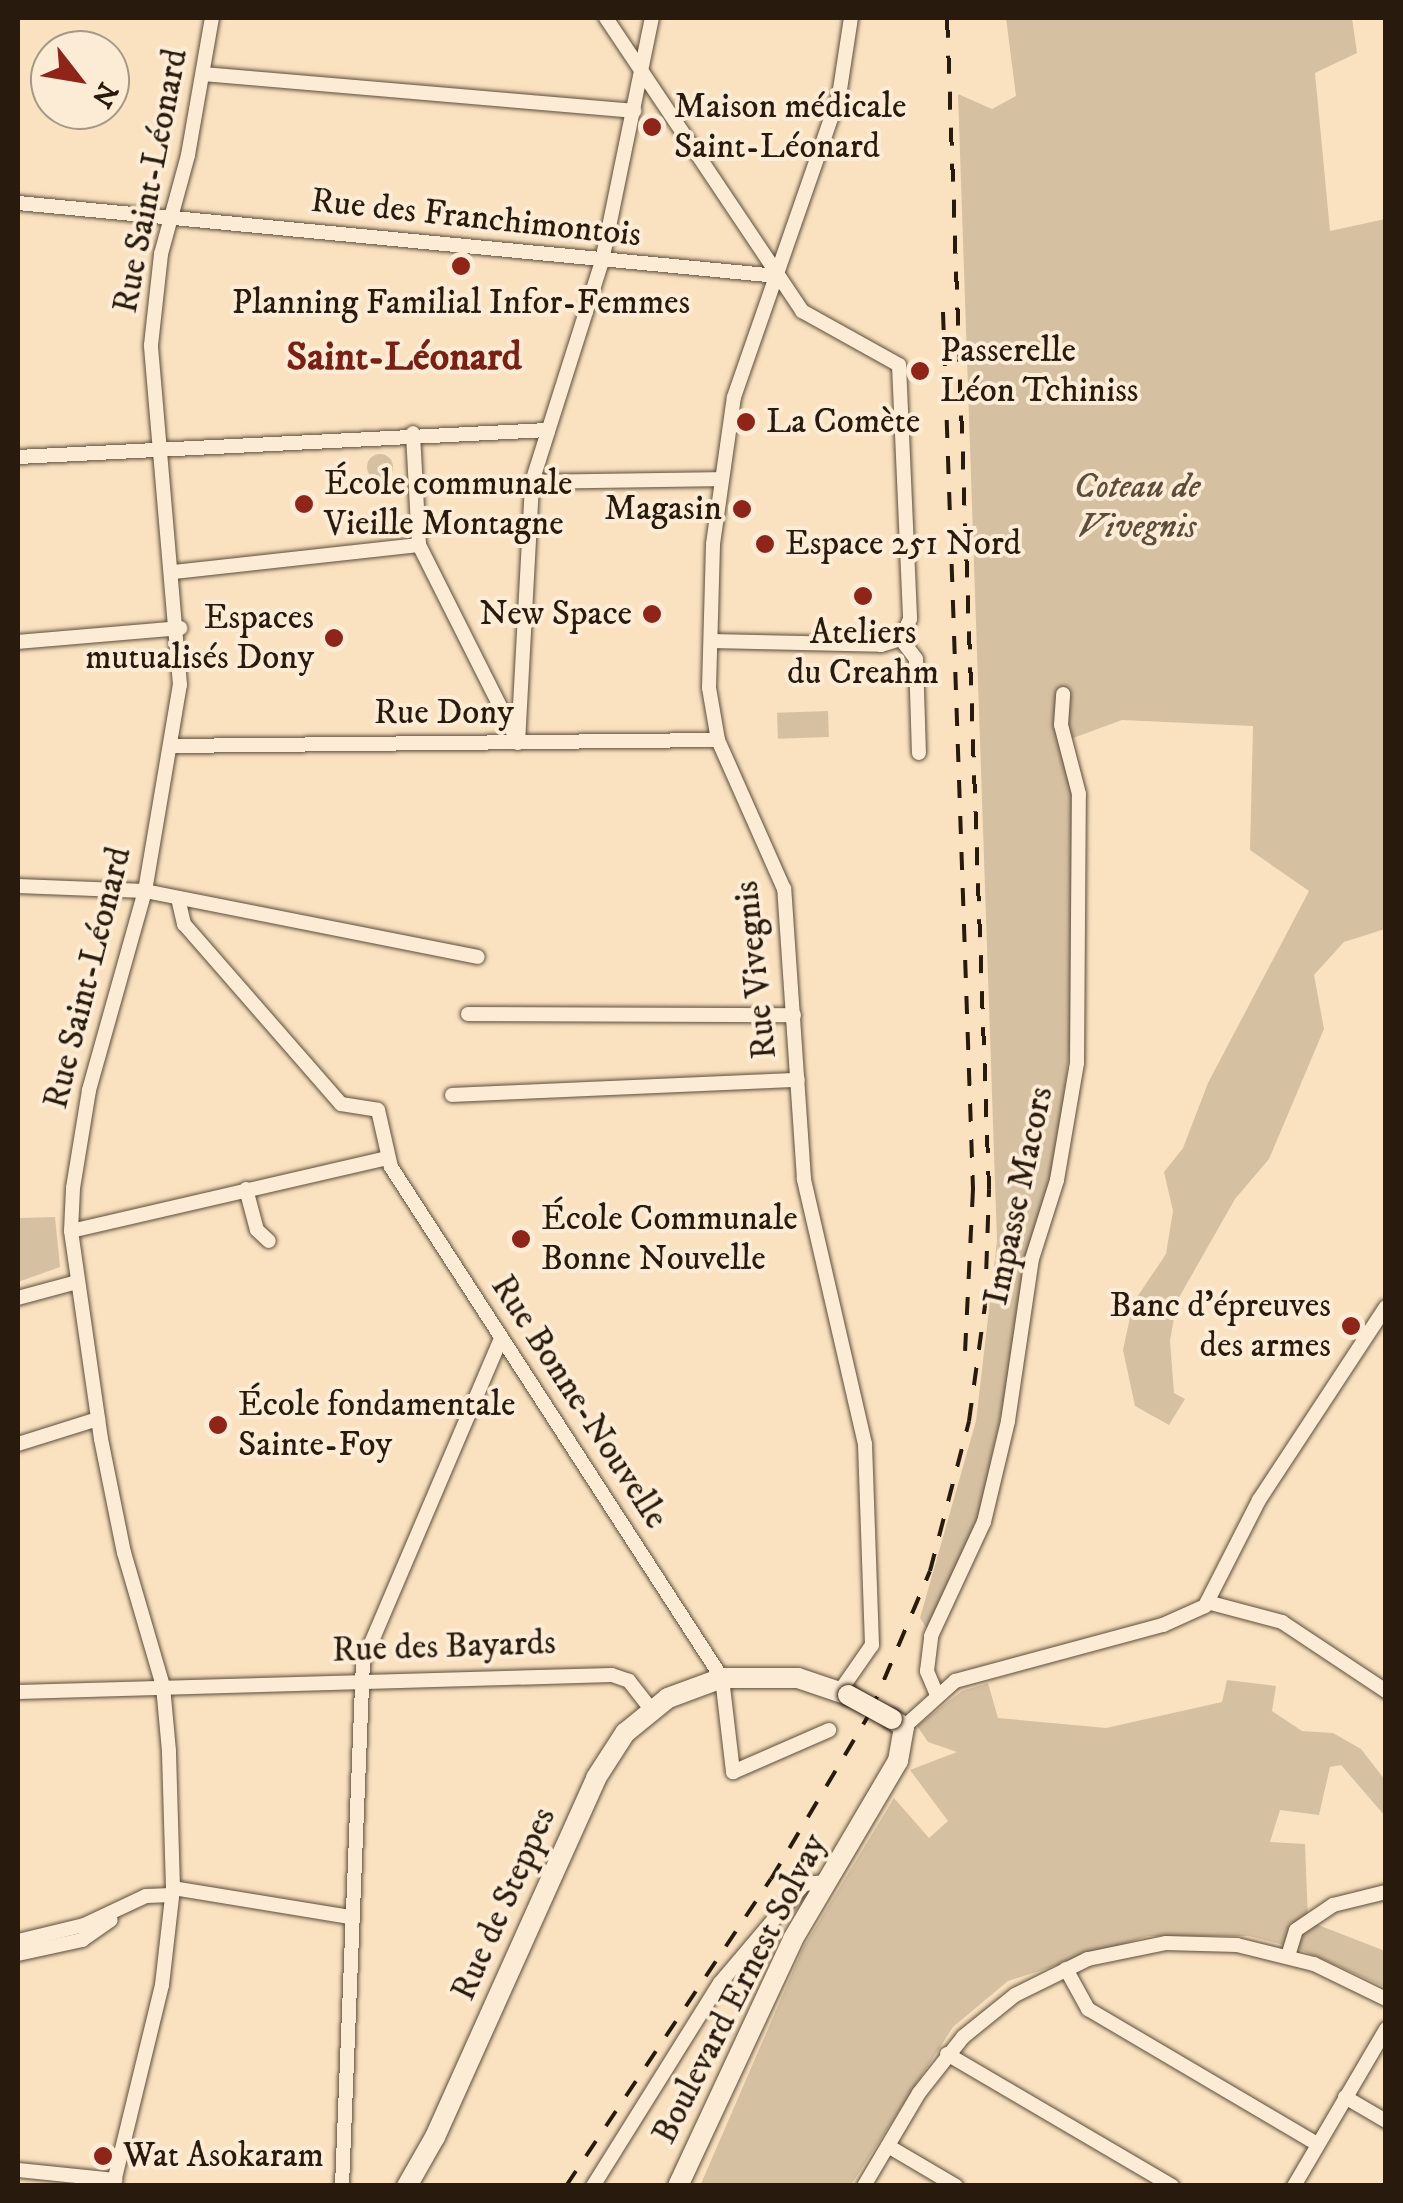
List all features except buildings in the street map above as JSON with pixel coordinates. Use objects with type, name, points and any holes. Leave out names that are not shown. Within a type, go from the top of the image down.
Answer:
[{"type":"street","name":"Rue Saint-Léonard","points":[[114,2183],[157,2021],[172,1892],[163,1686],[124,1552],[98,1420],[71,1231],[85,1108],[145,891],[170,746],[180,628],[158,451],[152,345],[170,218],[204,74],[212,18]]},
{"type":"street","points":[[606,18],[642,78],[802,310],[898,365],[910,619],[901,639],[880,645],[711,642]]},
{"type":"street","points":[[518,743],[532,482],[602,261],[652,18]]},
{"type":"street","name":"Rue Vivegnis","points":[[844,1693],[872,1645],[868,1468],[858,1396],[808,1205],[784,888],[718,740],[710,688],[713,544],[734,397],[839,96],[850,18]]},
{"type":"street","points":[[204,74],[634,111]]},
{"type":"street","name":"Rue des Franchimontois","points":[[18,203],[778,276]]},
{"type":"street","points":[[18,458],[413,433],[548,430]]},
{"type":"street","points":[[413,433],[420,545],[518,743]]},
{"type":"street","points":[[532,482],[722,479]]},
{"type":"street","points":[[174,572],[420,545]]},
{"type":"street","points":[[18,642],[180,628]]},
{"type":"street","points":[[901,639],[916,658],[920,753]]},
{"type":"street","name":"Impasse Macors","points":[[937,1694],[927,1671],[931,1636],[984,1522],[1008,1422],[1032,1259],[1057,1180],[1077,1063],[1080,794],[1062,725],[1062,694]]},
{"type":"street","name":"Rue Dony","points":[[170,746],[718,740]]},
{"type":"street","points":[[18,886],[145,891],[478,957]]},
{"type":"street","points":[[71,1231],[386,1158],[378,1110],[340,1104],[184,924],[178,898]]},
{"type":"street","points":[[468,1014],[794,1015]]},
{"type":"street","points":[[452,1095],[798,1080]]},
{"type":"street","name":"Rue Bonne-Nouvelle","points":[[386,1158],[722,1678]]},
{"type":"street","points":[[246,1189],[261,1240],[269,1241]]},
{"type":"street","points":[[18,1298],[77,1282]]},
{"type":"street","points":[[650,1709],[722,1678],[776,1675],[844,1693],[898,1723],[937,1694],[979,1673],[1163,1625],[1207,1602],[1259,1500],[1386,1308]]},
{"type":"street","points":[[342,2186],[363,1662],[500,1338]]},
{"type":"street","points":[[18,1444],[98,1420]]},
{"type":"street","points":[[1207,1602],[1282,1622],[1386,1691]]},
{"type":"street","name":"Rue des Bayards","points":[[18,1692],[612,1675],[629,1680],[650,1709]]},
{"type":"street","points":[[722,1678],[733,1772],[829,1730]]},
{"type":"street","name":"Rue de Steppes","points":[[407,2186],[435,2137],[596,1778],[650,1709]]},
{"type":"street","name":"Boulevard Ernest Solvay","points":[[678,2186],[826,1882],[898,1762],[898,1723]]},
{"type":"street","points":[[593,2186],[720,1983],[804,1884],[826,1882]]},
{"type":"street","points":[[18,1941],[84,1925],[128,1902],[172,1892],[351,1917]]},
{"type":"street","points":[[1288,1956],[1296,1930],[1332,1904],[1386,1892]]},
{"type":"street","points":[[18,1954],[82,1940],[128,1902]]},
{"type":"street","points":[[864,2186],[947,2054],[996,2008],[1066,1969],[1120,1950],[1183,1942],[1288,1956],[1386,1999]]},
{"type":"street","points":[[1066,1969],[1088,2009],[1318,2144]]},
{"type":"street","points":[[1294,2186],[1386,2029]]},
{"type":"street","points":[[947,2054],[1172,2186]]},
{"type":"street","points":[[1345,2097],[1386,2122]]},
{"type":"street","name":"Rue de Steppes","points":[[420,2186],[435,2137]]},
{"type":"street","points":[[888,2146],[956,2186]]},
{"type":"street","points":[[18,2170],[114,2183]]},
{"type":"green space","name":"Coteau de Vivegnis","points":[[1006,18],[1352,18],[1357,53],[1315,73],[1330,231],[1385,219],[1385,929],[1344,942],[1314,975],[1324,1029],[1269,1159],[1235,1199],[1177,1301],[1170,1341],[1174,1393],[1185,1399],[1169,1425],[1135,1406],[1123,1350],[1133,1303],[1166,1254],[1173,1211],[1164,1172],[1183,1148],[1208,1083],[1309,891],[1250,850],[1253,726],[1122,720],[1065,741],[1079,794],[1071,1035],[1056,1166],[978,1519],[927,1629],[920,1618],[976,1421],[997,1241],[958,94],[992,109],[1016,96]]},
{"type":"green space","points":[[380,454],[389,458],[393,467],[389,476],[380,480],[371,476],[367,467],[371,458]]},
{"type":"green space","points":[[828,711],[829,737],[778,739],[777,713]]},
{"type":"green space","points":[[55,1217],[60,1267],[18,1282],[18,1218]]},
{"type":"green space","points":[[1227,1680],[1276,1686],[1272,1711],[1302,1731],[1333,1733],[1361,1749],[1385,1780],[1385,1816],[1341,1765],[1330,1767],[1319,1815],[1280,1810],[1270,1842],[1305,1844],[1308,1921],[1385,1951],[1385,1987],[1299,1949],[1248,1936],[1148,1936],[1008,1981],[953,2027],[851,2185],[700,2186],[803,1948],[894,1798],[929,1838],[948,1821],[910,1770],[957,1752],[928,1742],[917,1726],[962,1691],[988,1683],[998,1718],[1106,1728],[1222,1702]]},
{"type":"railway","points":[[566,2186],[771,1879],[870,1713],[930,1571],[969,1421],[985,1305],[989,1189],[947,18]]},
{"type":"railway","points":[[943,312],[973,1189],[965,1351]]},
{"type":"place","name":"Maison médicale Saint-Léonard","points":[[652,127]]},
{"type":"place","name":"Planning Familial Infor-Femmes","points":[[461,266]]},
{"type":"place","name":"Passerelle Léon Tchiniss","points":[[920,371]]},
{"type":"place","name":"La Comète","points":[[746,422]]},
{"type":"place","name":"École communale Vieille Montagne","points":[[304,504]]},
{"type":"place","name":"Magasin","points":[[742,509]]},
{"type":"place","name":"Espace 251 Nord","points":[[765,544]]},
{"type":"place","name":"Ateliers du Creahm","points":[[863,596]]},
{"type":"place","name":"New Space","points":[[652,614]]},
{"type":"place","name":"Espaces mutualisés Dony","points":[[334,638]]},
{"type":"place","name":"École Communale Bonne Nouvelle","points":[[521,1239]]},
{"type":"place","name":"Banc d'épreuves des armes","points":[[1351,1326]]},
{"type":"place","name":"École fondamentale Sainte-Foy","points":[[218,1425]]},
{"type":"place","name":"Wat Asokaram","points":[[103,2156]]},
{"type":"district","name":"Saint-Léonard","points":[[404,358]]}]
